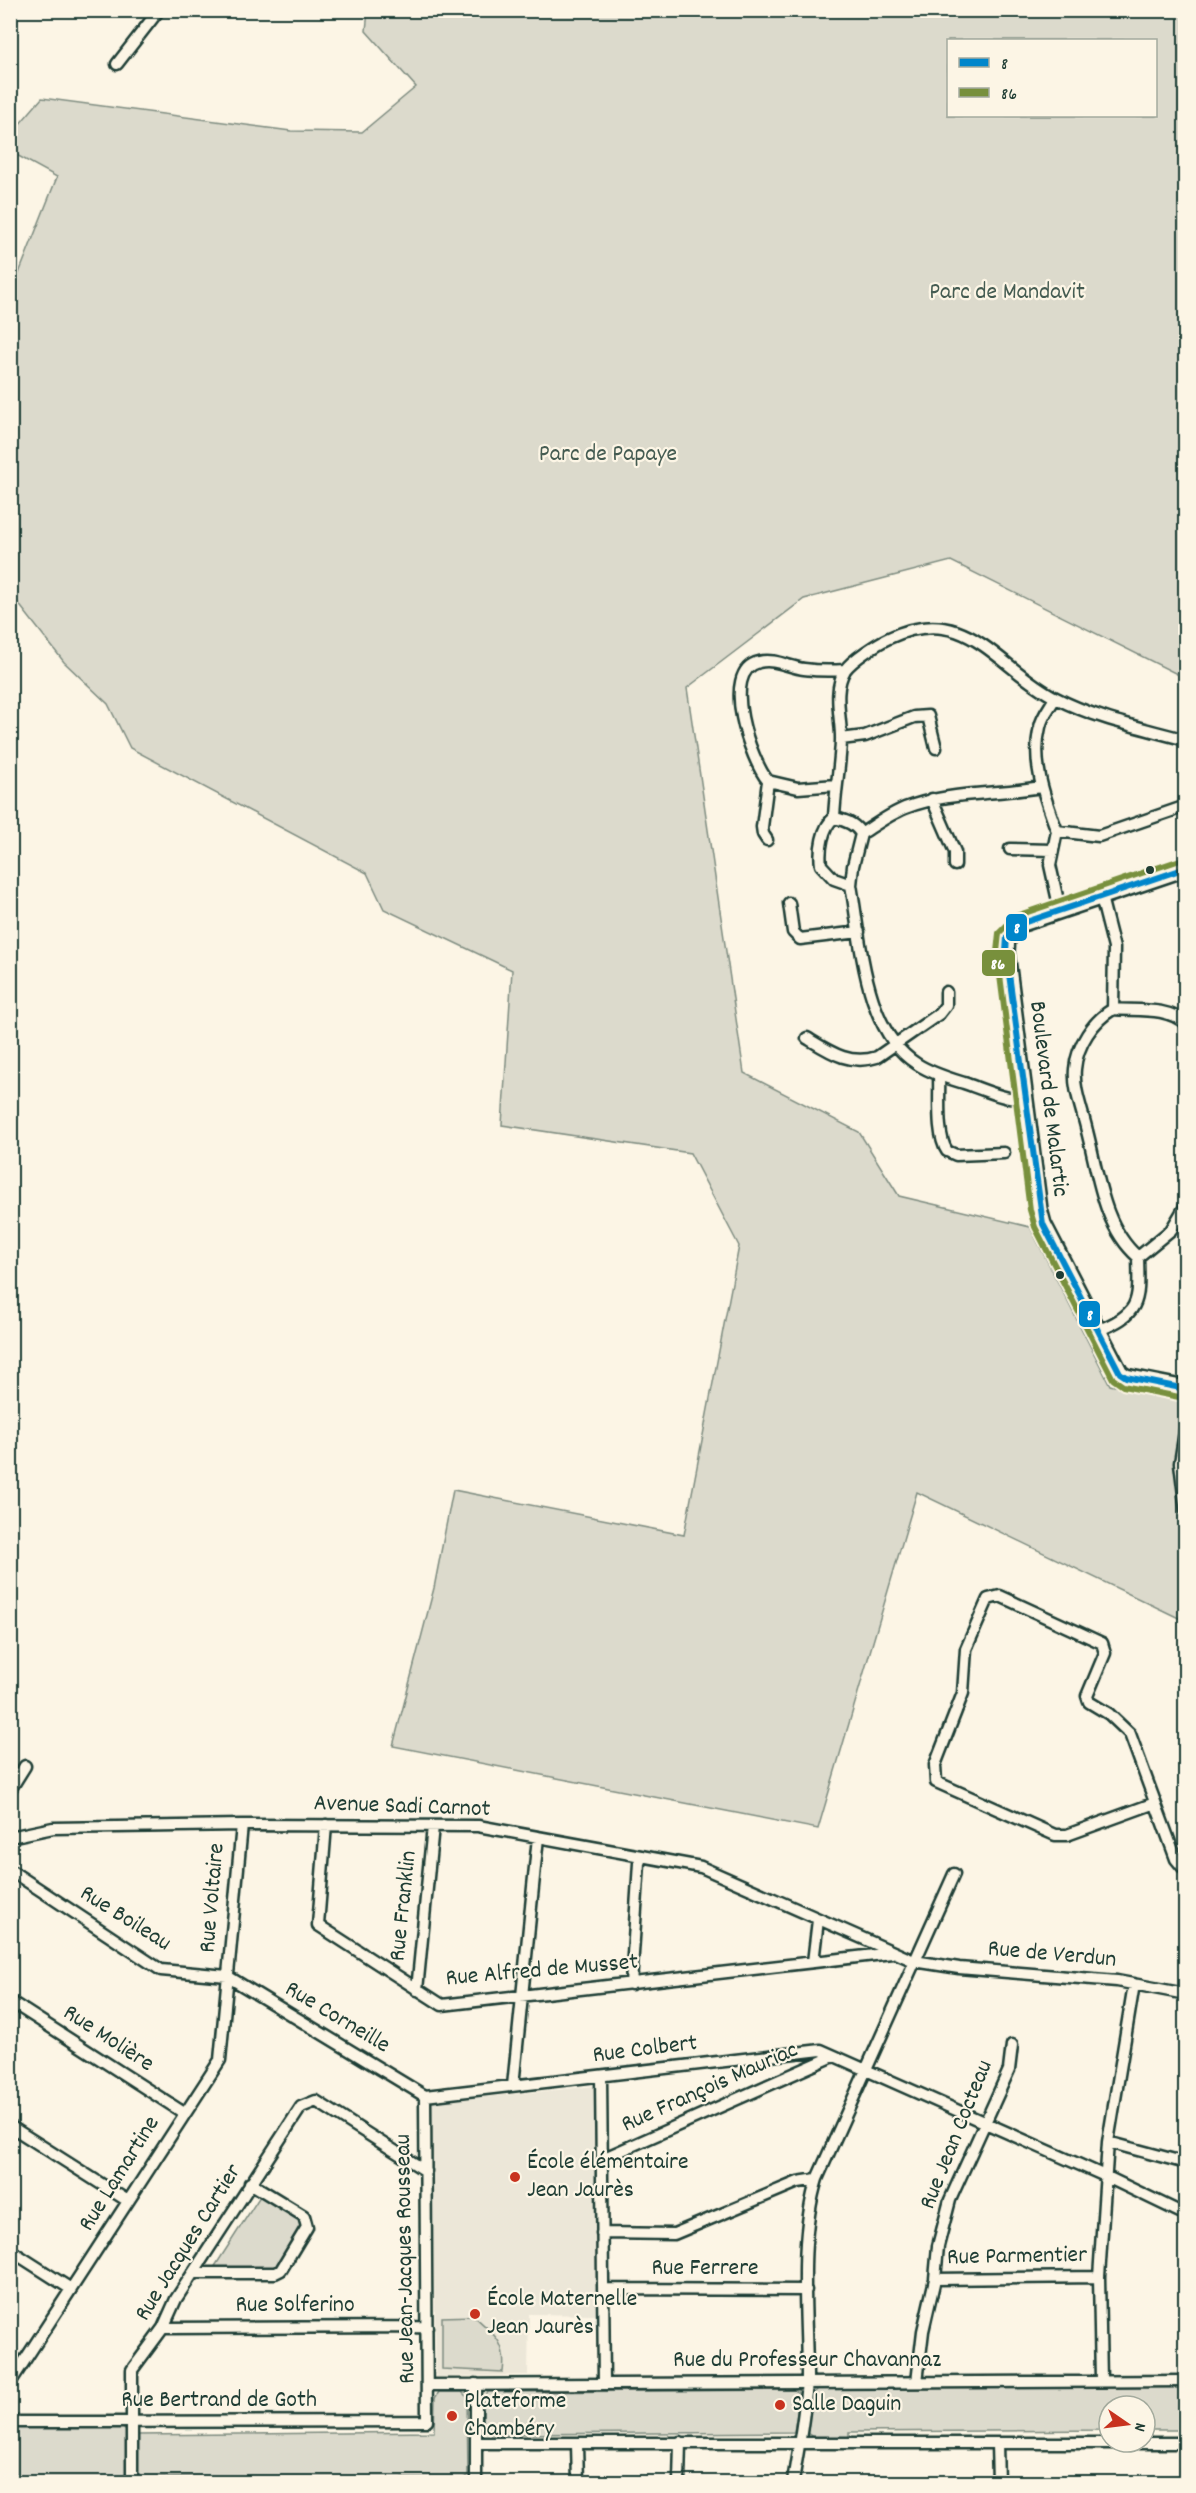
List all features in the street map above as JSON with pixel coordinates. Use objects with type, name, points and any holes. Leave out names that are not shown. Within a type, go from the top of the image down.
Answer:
[{"type":"street","points":[[117,64],[159,10]]},
{"type":"street","points":[[851,885],[834,879],[821,865],[823,840],[828,825],[834,818],[841,739],[838,699],[845,670],[877,644],[900,633],[933,627],[952,630],[986,645],[1055,698],[1137,728],[1185,740]]},
{"type":"street","points":[[767,840],[762,834],[762,827],[768,781],[752,756],[741,710],[742,683],[749,667],[756,662],[773,661],[802,669],[845,670]]},
{"type":"street","points":[[1055,698],[1040,727],[1041,787],[1057,831],[1050,876],[1060,910]]},
{"type":"street","points":[[841,739],[865,736],[907,719],[928,716],[936,748]]},
{"type":"street","points":[[768,781],[798,788],[836,785]]},
{"type":"street","points":[[1026,1099],[1019,1100],[939,1075],[918,1065],[895,1044],[880,1024],[851,885],[861,834],[902,809],[955,794],[994,794],[1041,787]]},
{"type":"street","points":[[932,799],[955,852],[955,865]]},
{"type":"street","points":[[1057,831],[1099,836],[1185,806]]},
{"type":"street","points":[[834,818],[844,820],[858,829],[861,834]]},
{"type":"street","points":[[1010,849],[1053,850]]},
{"type":"street","name":"Boulevard de Malartic","points":[[1185,868],[1020,924],[1007,937],[1006,952],[1038,1209],[1043,1224],[1096,1331],[1120,1373],[1126,1377],[1185,1389]]},
{"type":"street","points":[[1101,897],[1114,948],[1113,1009]]},
{"type":"street","points":[[789,903],[793,932],[800,939],[859,932]]},
{"type":"street","points":[[807,1038],[838,1057],[868,1060],[939,1014],[946,1005],[946,992]]},
{"type":"street","points":[[1096,1331],[1120,1320],[1134,1307],[1140,1294],[1138,1257],[1130,1250],[1106,1208],[1075,1076],[1081,1046],[1103,1015],[1113,1009],[1158,1011],[1179,1017],[1185,1024]]},
{"type":"street","points":[[939,1075],[942,1113],[939,1133],[947,1151],[956,1155],[1004,1153]]},
{"type":"street","points":[[1138,1257],[1171,1230],[1185,1205]]},
{"type":"street","points":[[1185,1425],[1180,1463],[1185,1511]]},
{"type":"street","points":[[1155,1803],[1066,1835],[1055,1835],[936,1782],[935,1765],[963,1693],[966,1648],[988,1599],[1000,1596],[1102,1643],[1105,1653],[1087,1696],[1089,1702],[1109,1714],[1130,1734],[1176,1859],[1185,1871]]},
{"type":"street","points":[[10,1790],[25,1766]]},
{"type":"street","name":"Avenue Sadi Carnot","points":[[10,1837],[53,1828],[242,1825],[478,1826],[701,1867],[914,1961]]},
{"type":"street","name":"Rue Voltaire","points":[[227,1976],[242,1825]]},
{"type":"street","name":"Rue Alfred de Musset","points":[[326,1825],[318,1925],[442,2005],[892,1953]]},
{"type":"street","name":"Rue Franklin","points":[[417,1990],[433,1827]]},
{"type":"street","points":[[513,2086],[538,1837]]},
{"type":"street","points":[[631,1984],[639,1863],[642,1856]]},
{"type":"street","name":"Rue Boileau","points":[[10,1870],[161,1970],[227,1976]]},
{"type":"street","points":[[792,2482],[806,2383],[806,2290],[810,2202],[817,2179],[954,1874]]},
{"type":"street","points":[[813,1962],[818,1920]]},
{"type":"street","name":"Rue de Verdun","points":[[914,1961],[1134,1984],[1185,1994]]},
{"type":"street","name":"Rue Corneille","points":[[227,1976],[425,2096]]},
{"type":"street","name":"Rue Lamartine","points":[[10,2383],[220,2060],[227,1976]]},
{"type":"street","points":[[1101,2380],[1100,2277],[1105,2176],[1108,2142],[1134,1984]]},
{"type":"street","name":"Rue Molière","points":[[12,2006],[184,2113]]},
{"type":"street","name":"Rue Jean Cocteau","points":[[917,2382],[923,2331],[935,2279],[938,2246],[950,2200],[1009,2070],[1012,2045]]},
{"type":"street","name":"Rue Colbert","points":[[425,2096],[821,2050],[1105,2176],[1185,2215]]},
{"type":"street","name":"Rue François Mauriac","points":[[602,2158],[834,2056]]},
{"type":"street","points":[[602,2076],[604,2383]]},
{"type":"street","name":"Rue Jean-Jacques Rousseau","points":[[425,2096],[429,2385],[427,2421]]},
{"type":"street","name":"Rue Jacques Cartier","points":[[132,2482],[132,2370],[163,2328],[194,2273],[300,2107],[316,2100],[426,2171]]},
{"type":"street","points":[[10,2126],[128,2201]]},
{"type":"street","points":[[1108,2142],[1185,2163]]},
{"type":"street","points":[[602,2233],[674,2234],[798,2182],[817,2179]]},
{"type":"street","points":[[194,2273],[275,2273],[281,2270],[307,2227],[307,2221],[304,2216],[250,2183]]},
{"type":"street","points":[[10,2250],[71,2289]]},
{"type":"street","name":"Rue Parmentier","points":[[935,2279],[1100,2277]]},
{"type":"street","name":"Rue Ferrere","points":[[603,2289],[806,2290]]},
{"type":"street","name":"Rue Solferino","points":[[163,2328],[427,2327]]},
{"type":"street","name":"Rue du Professeur Chavannaz","points":[[429,2385],[1185,2381]]},
{"type":"street","points":[[476,2384],[476,2482]]},
{"type":"street","name":"Rue Bertrand de Goth","points":[[10,2422],[427,2421]]},
{"type":"street","points":[[679,2482],[680,2442]]},
{"type":"street","points":[[476,2443],[680,2442],[798,2445],[1185,2443]]},
{"type":"street","points":[[577,2444],[578,2482]]},
{"type":"street","points":[[997,2444],[998,2482]]},
{"type":"shaded area","name":"École élémentaire Jean Jaurès","points":[[596,2086],[596,2315],[529,2314],[528,2375],[436,2377],[431,2102]]},
{"type":"green space","name":"Parc de Papaye","points":[[368,11],[1185,11],[1185,678],[951,561],[804,599],[687,688],[744,1073],[859,1132],[899,1196],[1030,1227],[1110,1385],[1185,1401],[1185,1621],[917,1492],[818,1829],[393,1746],[434,1588],[453,1490],[684,1535],[739,1246],[690,1153],[502,1125],[512,970],[384,909],[367,873],[130,748],[108,704],[64,662],[11,594],[10,296],[57,177],[11,152],[11,134],[42,98],[291,131],[362,132],[416,87],[366,31]]},
{"type":"green space","points":[[262,2193],[304,2222],[279,2268],[212,2271]]},
{"type":"green space","points":[[474,2316],[498,2340],[503,2353],[503,2372],[442,2369],[442,2317]]},
{"type":"green space","points":[[1185,2387],[1185,2437],[1182,2437],[1180,2430],[1157,2430],[1157,2394],[1097,2394],[1097,2430],[849,2432],[849,2439],[816,2439],[807,2433],[813,2394],[818,2389]]},
{"type":"green space","points":[[795,2390],[800,2395],[794,2432],[490,2434],[483,2427],[483,2399],[488,2392]]},
{"type":"green space","points":[[439,2392],[462,2392],[467,2397],[468,2475],[463,2479],[137,2477],[137,2435],[434,2432],[435,2398]]},
{"type":"green space","points":[[15,2428],[123,2428],[129,2434],[128,2478],[124,2482],[11,2482],[11,2435]]},
{"type":"transit line","name":"86","points":[[1183,859],[1016,916],[999,933],[997,952],[1030,1210],[1035,1227],[1113,1379],[1123,1386],[1184,1398]]},
{"type":"transit line","name":"8","points":[[1186,868],[1020,924],[1007,937],[1006,952],[1043,1224],[1120,1373],[1126,1377],[1186,1389]]},
{"type":"place","name":"École élémentaire Jean Jaurès","points":[[515,2177]]},
{"type":"place","name":"École Maternelle Jean Jaurès","points":[[475,2314]]},
{"type":"place","name":"Salle Daguin","points":[[780,2405]]},
{"type":"place","name":"Plateforme Chambéry","points":[[452,2416]]},
{"type":"park label","name":"Parc de Mandavit","points":[[1007,293]]}]
